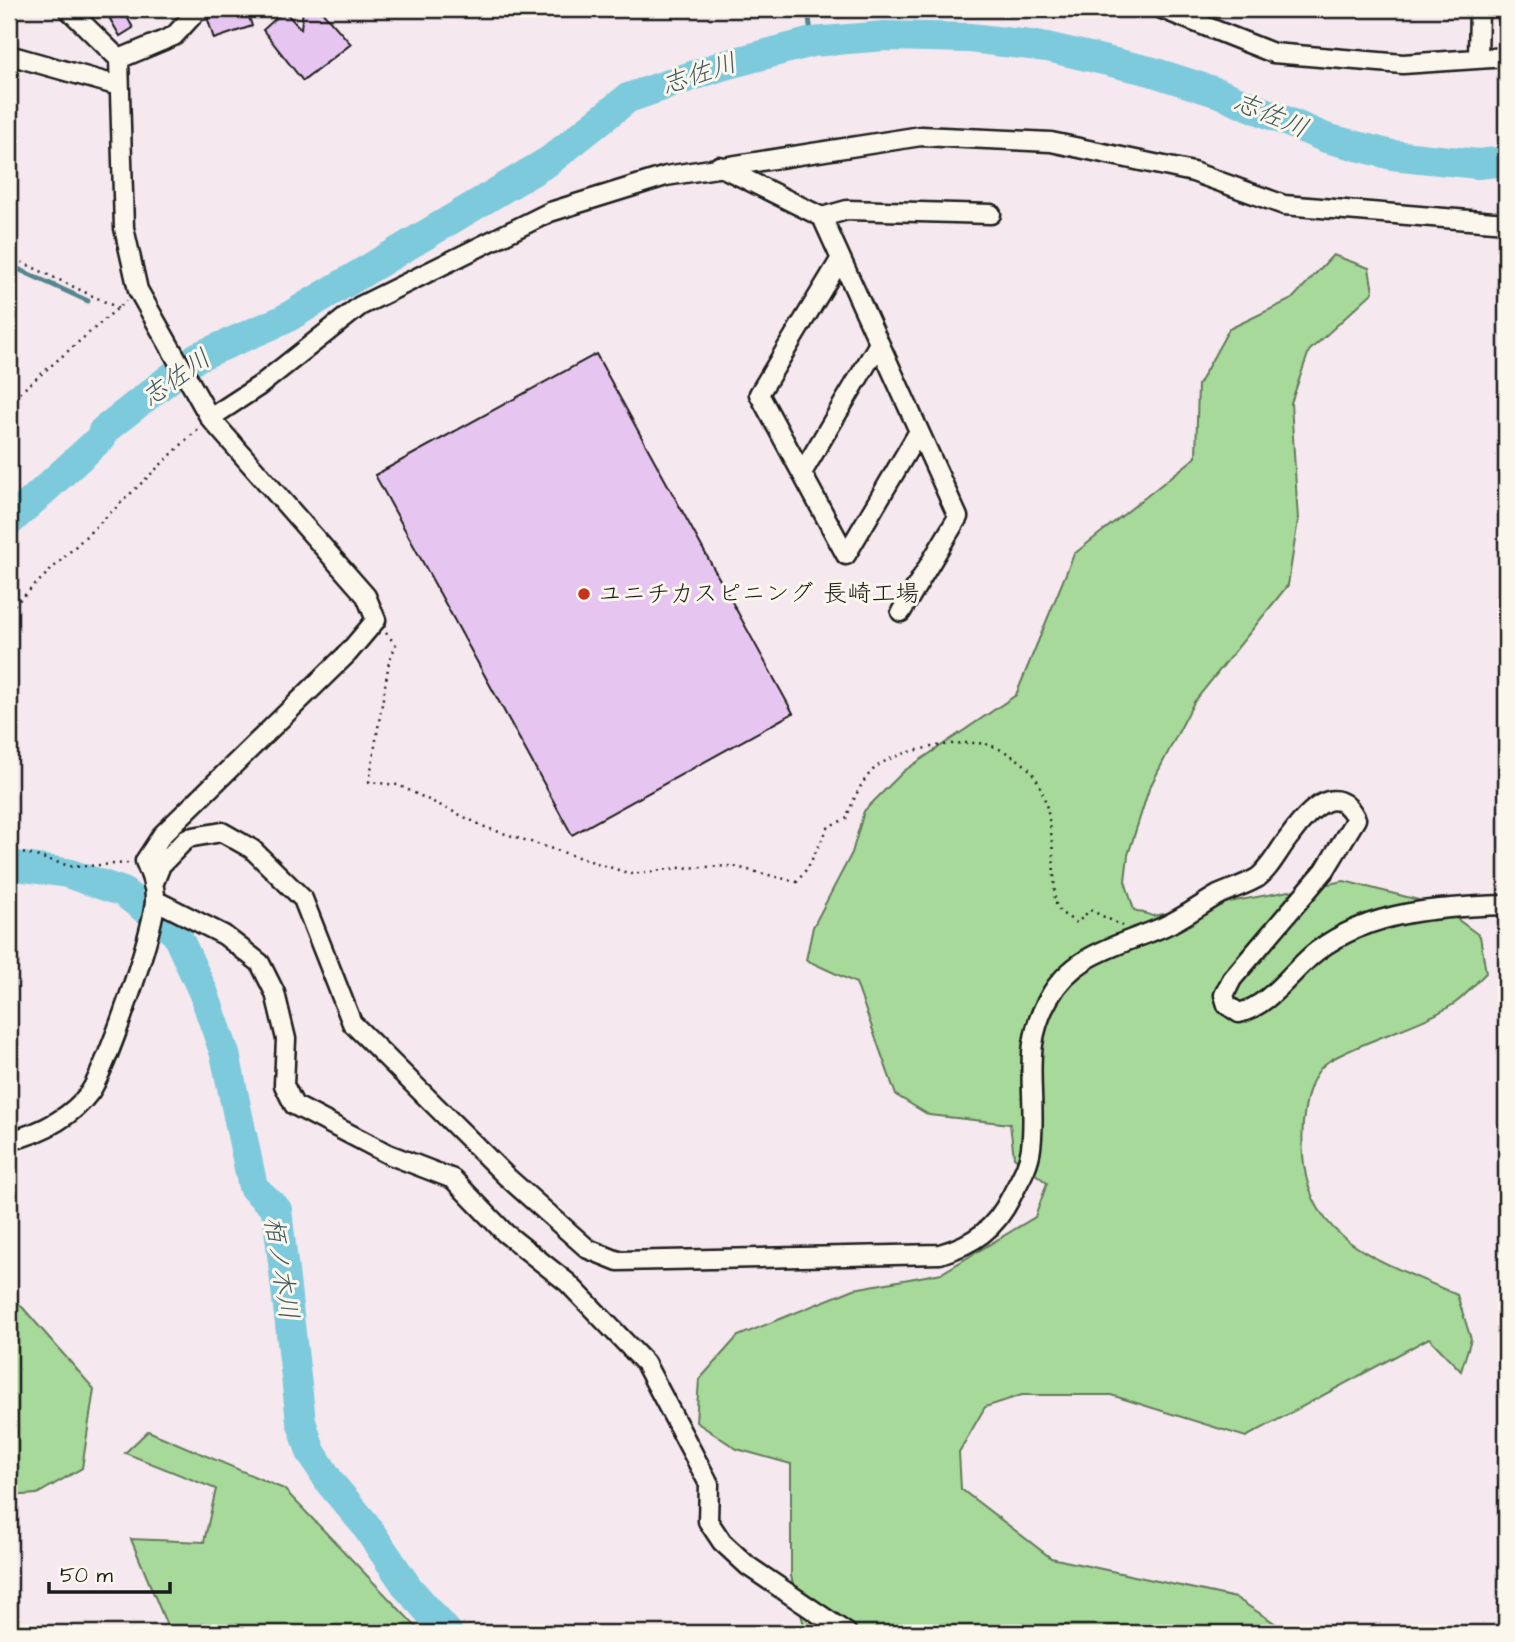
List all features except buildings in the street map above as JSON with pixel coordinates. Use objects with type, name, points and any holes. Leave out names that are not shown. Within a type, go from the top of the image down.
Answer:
[{"type":"street","points":[[68,9],[119,59],[124,228],[138,290],[147,308],[210,418],[366,596],[376,620],[348,653],[162,835],[145,861],[154,893],[224,935],[260,963],[275,993],[286,1039],[284,1086],[294,1105],[388,1154],[453,1179],[505,1233],[568,1283],[645,1363],[709,1484],[708,1521],[722,1542],[747,1566],[847,1633]]},
{"type":"street","points":[[119,59],[174,36],[197,12],[205,9]]},
{"type":"street","points":[[1162,9],[1273,53],[1403,64],[1506,57]]},
{"type":"street","points":[[1478,60],[1479,9]]},
{"type":"street","points":[[9,55],[119,86]]},
{"type":"street","points":[[210,418],[259,386],[360,306],[550,212],[666,176],[921,135],[1051,142],[1193,172],[1284,205],[1506,223]]},
{"type":"street","points":[[719,166],[822,217],[958,517],[901,612]]},
{"type":"street","points":[[822,217],[847,210],[991,214]]},
{"type":"street","points":[[840,260],[760,394],[846,555],[918,433]]},
{"type":"street","points":[[802,473],[878,345]]},
{"type":"street","points":[[9,1141],[35,1135],[64,1118],[89,1092],[107,1056],[144,944],[161,865],[187,838],[222,832],[252,849],[303,900],[352,1023],[507,1177],[588,1249],[618,1261],[940,1254],[967,1246],[992,1228],[1026,1169],[1031,1149],[1032,1034],[1049,998],[1068,970],[1105,948],[1192,913],[1217,896],[1259,877],[1308,812],[1325,801],[1341,802],[1351,809],[1356,819],[1325,870],[1232,979],[1224,995],[1227,1005],[1239,1013],[1254,1009],[1295,968],[1346,931],[1392,916],[1453,906],[1506,905]]},
{"type":"path","points":[[9,256],[118,308]]},
{"type":"path","points":[[9,402],[138,290]]},
{"type":"path","points":[[9,610],[210,418]]},
{"type":"path","points":[[376,620],[396,645],[389,662],[369,782],[398,785],[487,828],[631,874],[677,868],[732,866],[797,882],[808,867],[829,826],[846,820],[858,790],[879,765],[938,747],[990,745],[1027,767],[1040,789],[1051,825],[1055,902],[1060,912],[1077,923],[1090,910],[1142,934]]},
{"type":"path","points":[[9,852],[29,854],[73,867],[145,861]]},
{"type":"green space","points":[[1333,255],[1369,268],[1373,292],[1309,351],[1291,403],[1298,520],[1288,585],[1194,702],[1149,789],[1128,855],[1125,881],[1134,910],[1153,916],[1344,881],[1438,905],[1480,936],[1486,973],[1459,1000],[1442,1011],[1329,1061],[1313,1080],[1303,1123],[1304,1162],[1311,1193],[1325,1218],[1344,1238],[1367,1253],[1457,1295],[1471,1339],[1461,1371],[1429,1338],[1246,1437],[1111,1395],[1022,1395],[985,1407],[959,1452],[961,1489],[1051,1558],[1236,1598],[1290,1633],[806,1633],[791,1576],[791,1464],[737,1449],[696,1422],[699,1380],[738,1336],[854,1289],[942,1273],[1035,1217],[1047,1183],[1014,1157],[1010,1124],[929,1115],[896,1095],[856,983],[806,960],[813,927],[852,853],[864,811],[904,771],[1016,695],[1074,554],[1196,457],[1198,385],[1229,329],[1292,299]]},
{"type":"green space","points":[[9,1292],[94,1389],[82,1468],[37,1494],[9,1496]]},
{"type":"green space","points":[[148,1431],[284,1489],[422,1633],[170,1633],[131,1539],[204,1542],[216,1489],[125,1453]]},
{"type":"waterway","points":[[808,9],[812,42]]},
{"type":"waterway","name":"志佐川","points":[[9,522],[102,437],[103,431],[197,357],[283,320],[549,161],[628,98],[721,66],[812,42],[885,36],[970,38],[1047,47],[1150,71],[1219,93],[1326,138],[1392,155],[1478,164],[1506,161]]},
{"type":"waterway","points":[[9,265],[88,301]]},
{"type":"waterway","name":"栢ノ木川","points":[[9,865],[67,873],[123,892],[176,933],[204,994],[225,1054],[253,1187],[277,1210],[301,1421],[311,1452],[331,1484],[364,1523],[408,1588],[448,1633]]},
{"type":"place","name":"ユニチカスピニング 長崎工場","points":[[584,594]]}]
